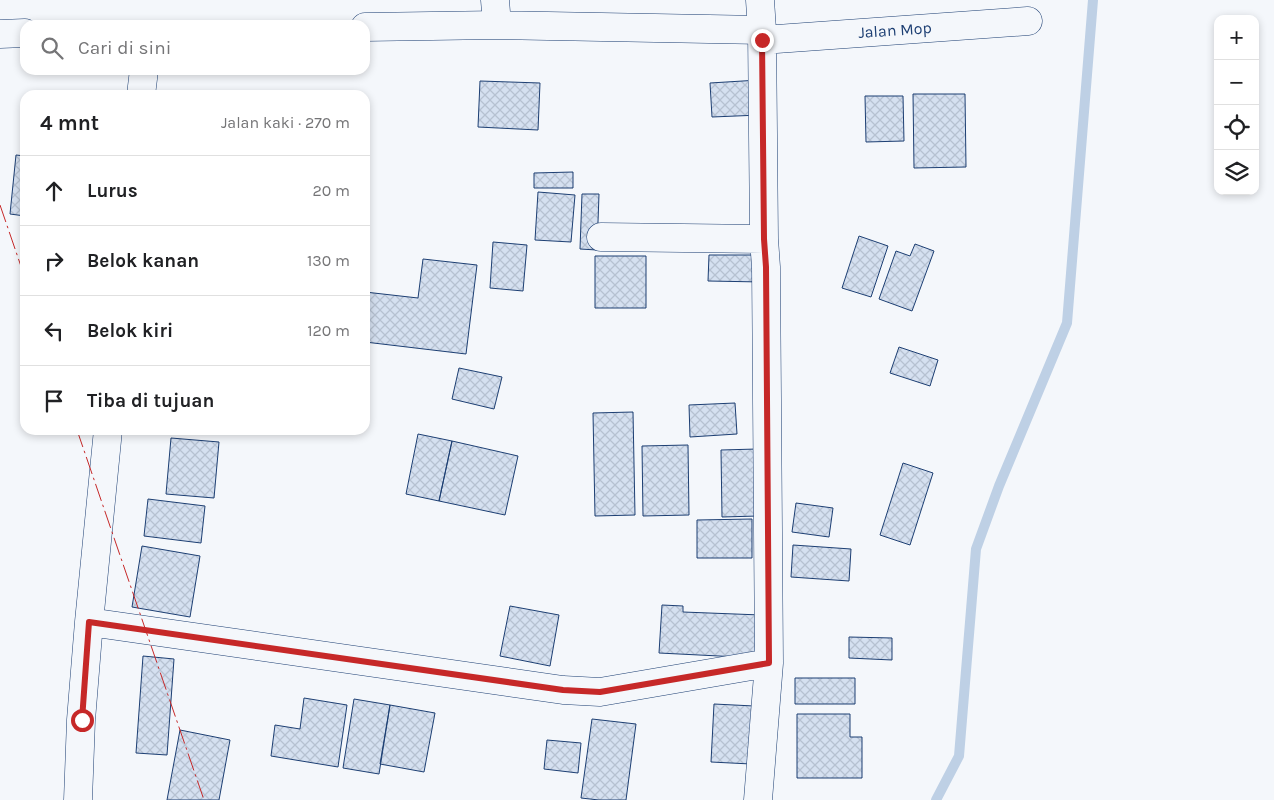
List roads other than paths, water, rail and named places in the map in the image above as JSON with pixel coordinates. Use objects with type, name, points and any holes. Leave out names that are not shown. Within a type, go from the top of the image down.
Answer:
[{"type":"street","points":[[758,800],[769,663],[766,267],[760,0]]},
{"type":"street","name":"Jalan Mop","points":[[370,26],[496,12],[762,35],[1028,21]]},
{"type":"street","points":[[0,34],[20,33]]},
{"type":"street","points":[[142,90],[143,75]]},
{"type":"street","points":[[601,237],[764,239]]},
{"type":"street","points":[[78,800],[89,622],[108,435]]},
{"type":"street","points":[[89,622],[472,678],[590,692],[600,692],[769,663]]},
{"type":"waterway","points":[[936,800],[959,756],[976,549],[999,486],[1067,323],[1093,0]]}]
